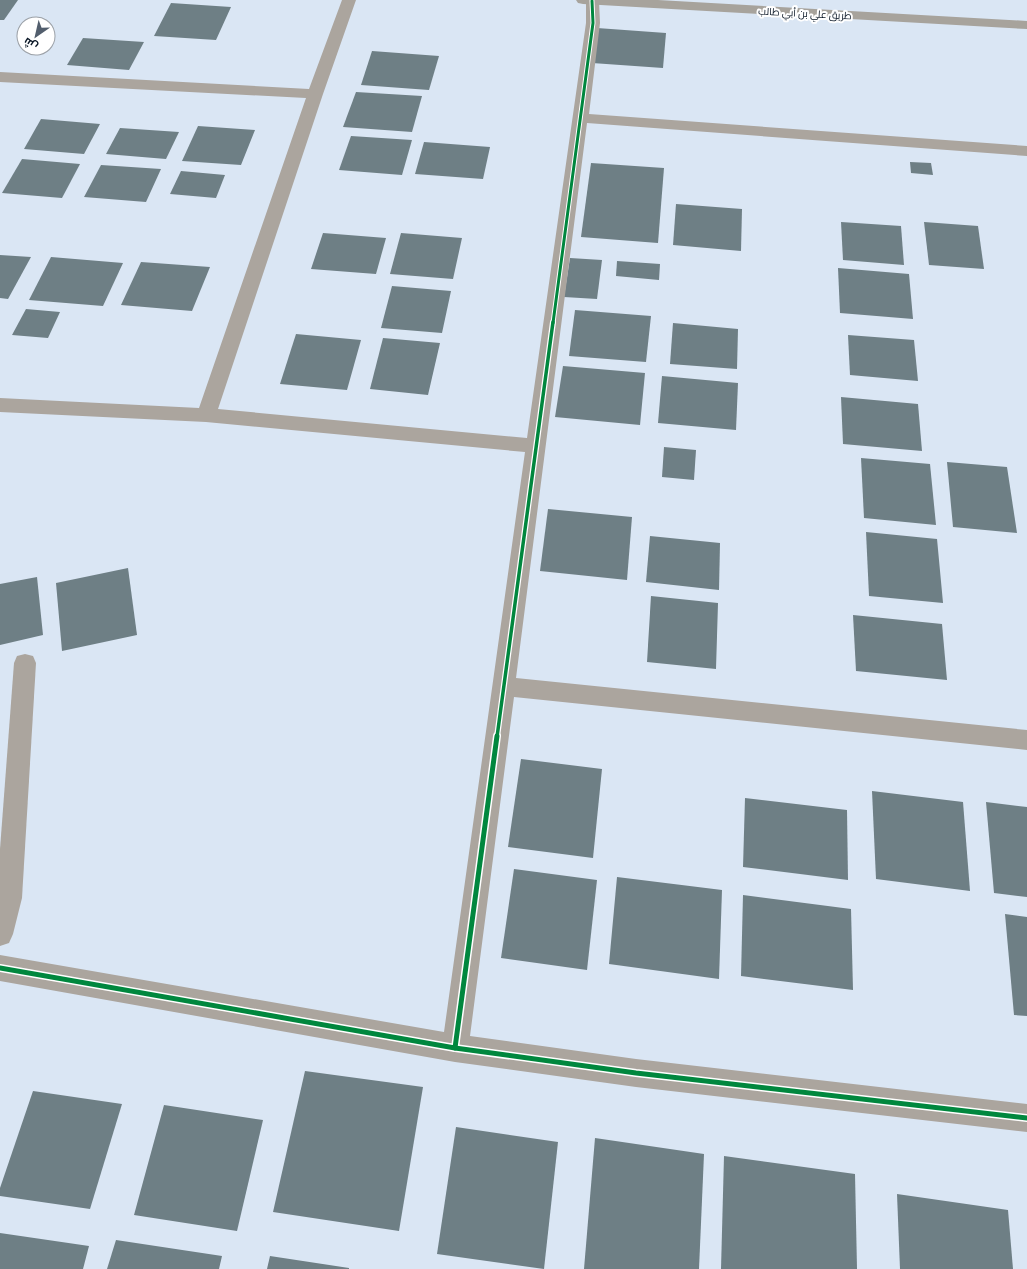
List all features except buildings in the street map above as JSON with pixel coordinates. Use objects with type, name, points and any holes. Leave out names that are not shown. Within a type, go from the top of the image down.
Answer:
[{"type":"main road","name":"طريق علي بن أبي طالب","points":[[588,0],[1027,25]]},
{"type":"street","points":[[206,415],[315,94],[349,0]]},
{"type":"street","points":[[455,1048],[581,118],[593,23],[588,0]]},
{"type":"street","points":[[0,77],[315,94]]},
{"type":"street","points":[[581,118],[1027,151]]},
{"type":"street","points":[[0,406],[206,415],[536,446]]},
{"type":"street","points":[[0,934],[9,898],[25,663]]},
{"type":"street","points":[[503,686],[1027,740]]},
{"type":"street","points":[[0,968],[455,1048],[636,1074],[1027,1118]]},
{"type":"cycle path","points":[[455,1048],[593,23],[592,1]]},
{"type":"cycle path","points":[[0,968],[455,1048],[636,1073],[1027,1118]]}]
